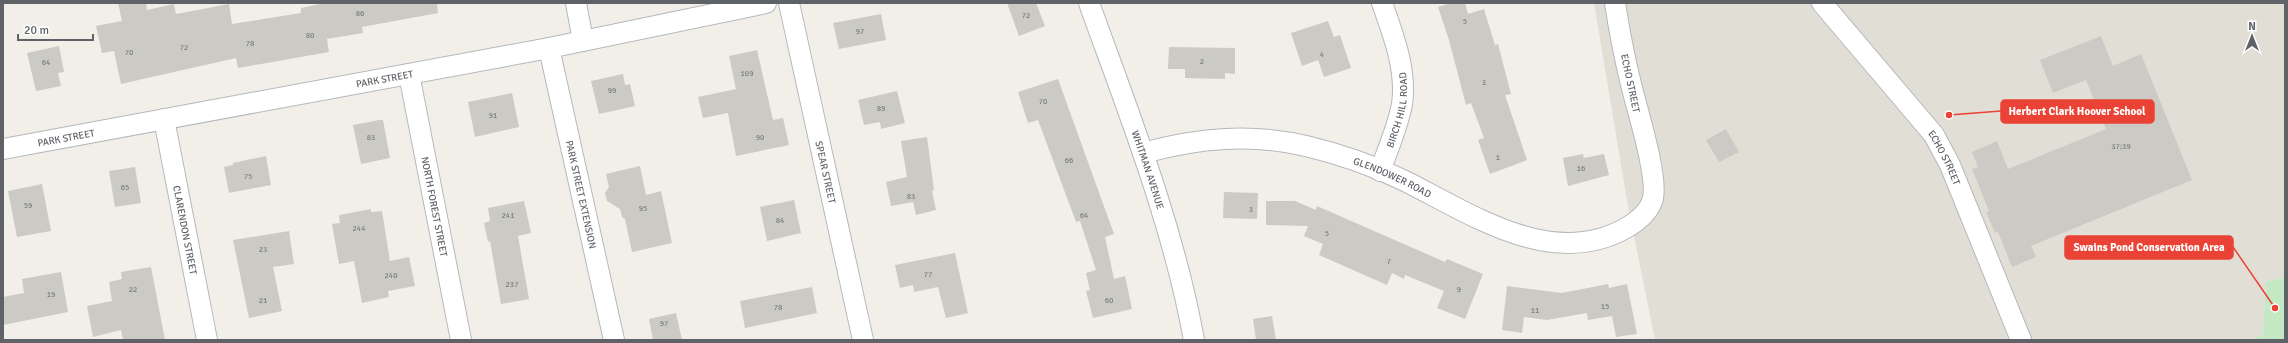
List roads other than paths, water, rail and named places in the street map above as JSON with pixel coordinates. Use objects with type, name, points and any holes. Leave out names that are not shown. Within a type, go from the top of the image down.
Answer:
[{"type":"street","points":[[576,3],[583,41]]},
{"type":"street","name":"PARK STREET","points":[[3,149],[549,48],[766,3]]},
{"type":"street","name":"SPEAR STREET","points":[[789,3],[863,340]]},
{"type":"street","name":"WHITMAN AVENUE","points":[[1089,3],[1143,153],[1179,267],[1194,340]]},
{"type":"street","name":"BIRCH HILL ROAD","points":[[1380,170],[1399,115],[1403,92],[1397,51],[1382,3]]},
{"type":"street","name":"ECHO STREET","points":[[1615,3],[1629,79],[1652,173],[1654,190],[1652,200],[1646,211],[1629,226]]},
{"type":"street","name":"ECHO STREET","points":[[1822,3],[1934,135],[1950,165],[2021,340]]},
{"type":"street","name":"PARK STREET EXTENSION","points":[[549,48],[614,340]]},
{"type":"street","name":"NORTH FOREST STREET","points":[[409,74],[461,340]]},
{"type":"street","name":"CLARENDON STREET","points":[[164,119],[207,340]]},
{"type":"street","name":"GLENDOWER ROAD","points":[[1143,153],[1199,140],[1230,138],[1260,139],[1292,143],[1321,150],[1380,170],[1474,217],[1548,242],[1574,243],[1606,237],[1629,226]]},
{"type":"place","name":"Herbert Clark Hoover School","points":[[1949,115]]},
{"type":"place","name":"Swains Pond Conservation Area","points":[[2275,308]]}]
